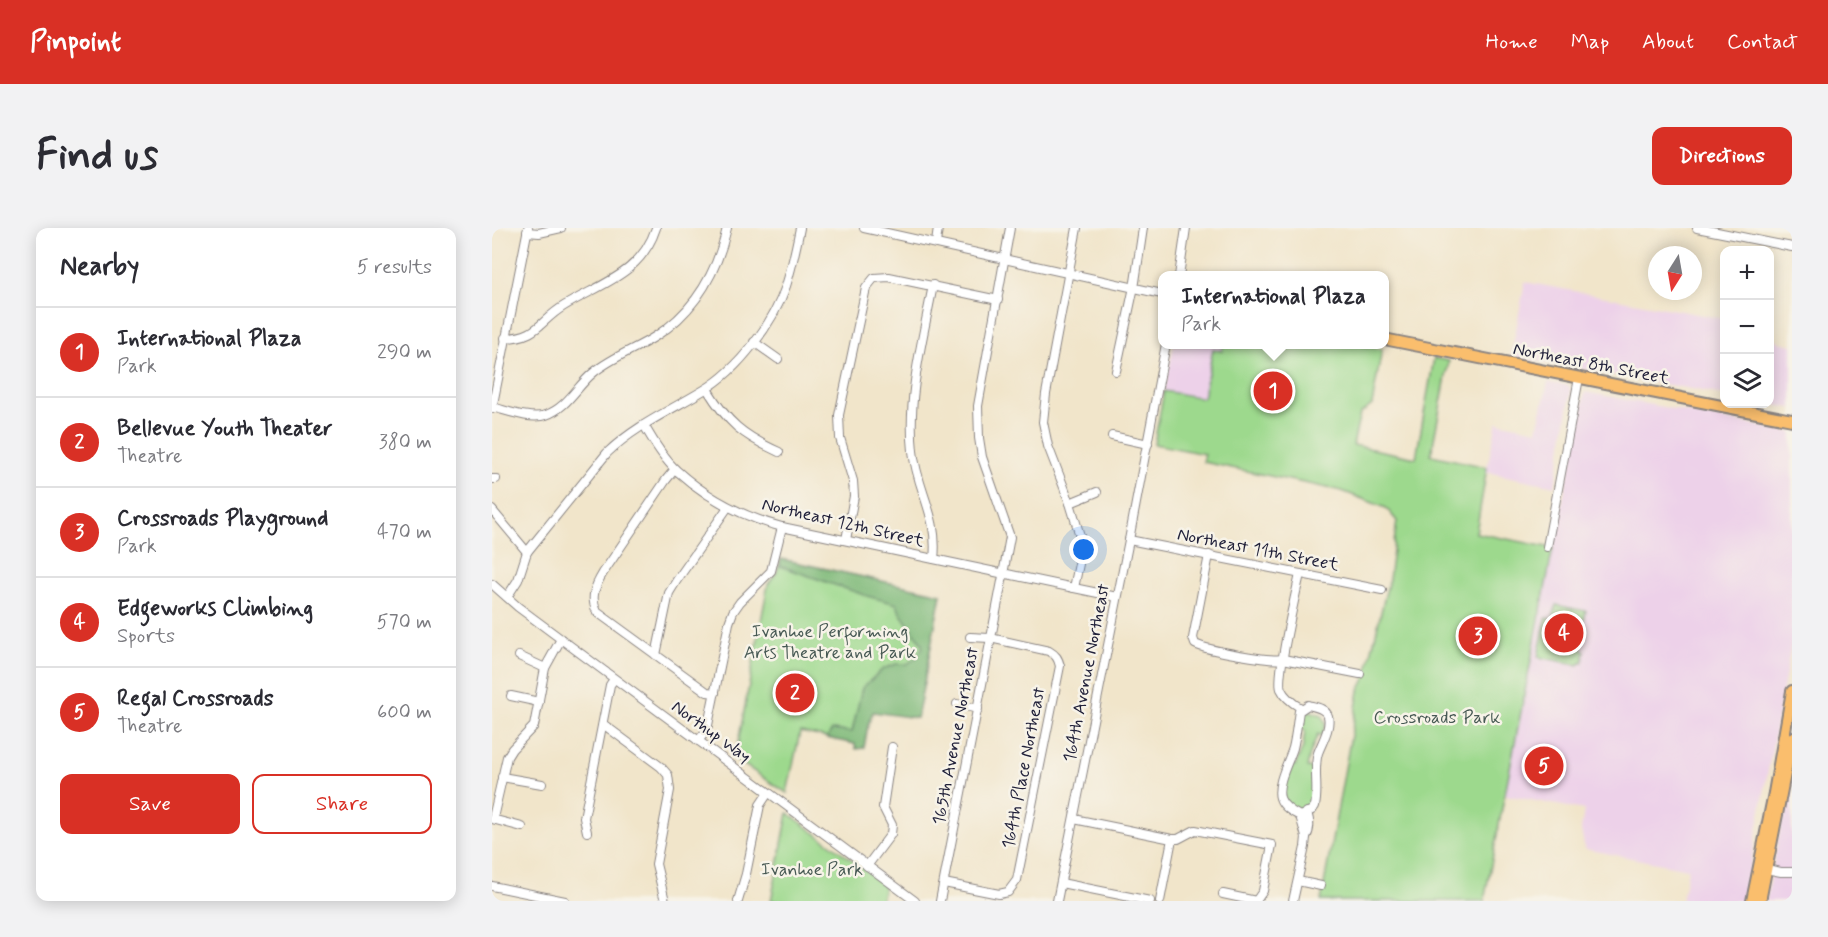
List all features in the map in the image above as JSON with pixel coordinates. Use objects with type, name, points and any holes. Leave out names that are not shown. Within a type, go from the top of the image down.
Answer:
[{"type":"main road","name":"Northeast 8th Street","points":[[1389,340],[1792,420]]},
{"type":"main road","points":[[1752,901],[1792,691]]},
{"type":"main road","points":[[1760,901],[1790,758],[1792,738]]},
{"type":"street","points":[[561,228],[539,233],[527,230],[492,408],[534,417],[553,412],[564,405],[593,372],[656,336],[675,322],[705,287],[719,259],[727,228]]},
{"type":"street","points":[[505,338],[518,338],[536,331],[561,308],[628,270],[642,257],[656,228]]},
{"type":"street","points":[[507,597],[518,580],[527,552],[607,453],[620,440],[707,389],[734,365],[754,342],[766,325],[785,288],[800,228]]},
{"type":"street","points":[[864,228],[1158,293]]},
{"type":"street","points":[[936,243],[938,228]]},
{"type":"street","name":"165th Avenue Northeast","points":[[940,901],[1010,537],[982,457],[978,420],[980,391],[1010,228]]},
{"type":"street","points":[[1074,588],[1081,547],[1076,521],[1048,446],[1044,422],[1046,394],[1077,228]]},
{"type":"street","points":[[1116,371],[1134,287],[1143,228]]},
{"type":"street","points":[[1180,271],[1186,228]]},
{"type":"street","points":[[1697,228],[1792,247]]},
{"type":"street","points":[[846,540],[854,496],[853,480],[842,447],[838,422],[866,288],[874,278],[889,277],[998,300]]},
{"type":"street","points":[[933,285],[914,391],[912,417],[915,466],[935,531],[934,559]]},
{"type":"street","points":[[754,342],[778,360]]},
{"type":"street","name":"164th Avenue Northeast","points":[[1057,901],[1130,540],[1165,349]]},
{"type":"street","points":[[1547,547],[1579,378]]},
{"type":"street","points":[[707,389],[723,415],[749,436],[779,452]]},
{"type":"street","name":"Northeast 12th Street","points":[[644,425],[675,469],[728,507],[754,519],[782,527],[1117,597]]},
{"type":"street","points":[[1112,436],[1148,444]]},
{"type":"street","points":[[675,469],[597,582],[594,604],[597,612],[707,692],[715,693]]},
{"type":"street","points":[[1070,503],[1098,492]]},
{"type":"street","points":[[656,655],[669,593],[728,507]]},
{"type":"street","points":[[492,510],[527,552]]},
{"type":"street","points":[[698,741],[707,730],[729,622],[733,612],[771,571],[782,527]]},
{"type":"street","name":"Northeast 11th Street","points":[[1130,540],[1382,590]]},
{"type":"street","points":[[1209,555],[1193,638],[1195,644],[1276,661],[1283,659],[1360,674]]},
{"type":"street","points":[[1300,573],[1280,683],[1281,691],[1292,703],[1301,708]]},
{"type":"street","name":"Northup Way","points":[[492,584],[614,679],[915,901]]},
{"type":"street","points":[[970,637],[990,638]]},
{"type":"street","name":"164th Place Northeast","points":[[944,883],[999,894],[1013,888],[1017,880],[1060,666],[1055,654],[1043,649],[990,638]]},
{"type":"street","points":[[522,827],[493,818],[507,757],[534,726],[545,668],[561,639]]},
{"type":"street","points":[[519,656],[545,668]]},
{"type":"street","points":[[587,832],[584,818],[610,685],[614,679]]},
{"type":"street","points":[[511,696],[539,702]]},
{"type":"street","points":[[957,704],[978,709]]},
{"type":"street","points":[[1308,705],[1320,708],[1329,718],[1326,734],[1317,755],[1315,806],[1304,814],[1286,807],[1280,797],[1282,777],[1293,748],[1301,708],[1308,705]]},
{"type":"street","points":[[603,724],[661,766],[668,775],[670,790],[656,864],[665,901]]},
{"type":"street","points":[[867,866],[891,834],[892,825],[883,807],[892,747]]},
{"type":"street","points":[[502,777],[542,784]]},
{"type":"street","points":[[738,901],[760,805],[768,793]]},
{"type":"street","points":[[1293,901],[1305,847],[1304,814]]},
{"type":"street","points":[[1074,819],[1172,839],[1178,839],[1195,830],[1272,845],[1263,891],[1256,901],[1223,894]]},
{"type":"street","points":[[1160,901],[1172,839]]},
{"type":"street","points":[[1766,869],[1792,872]]},
{"type":"street","points":[[1298,881],[1321,886]]},
{"type":"street","points":[[1061,883],[1150,901]]},
{"type":"street","points":[[492,886],[530,897],[566,901]]},
{"type":"shaded area","points":[[1525,282],[1720,318],[1720,394],[1511,356]]},
{"type":"shaded area","points":[[1774,339],[1792,345],[1792,408],[1774,405]]},
{"type":"shaded area","points":[[1173,349],[1222,349],[1222,351],[1213,350],[1203,399],[1164,391]]},
{"type":"shaded area","points":[[1548,382],[1569,386],[1571,391],[1555,486],[1486,472],[1497,422],[1537,430]]},
{"type":"shaded area","points":[[1585,392],[1792,432],[1792,640],[1746,901],[1682,901],[1688,869],[1585,849],[1581,830],[1584,810],[1505,795]]},
{"type":"shaded area","points":[[1792,771],[1792,901],[1766,901],[1789,783]]},
{"type":"green space","name":"Crossroads Park","points":[[1213,349],[1222,351],[1222,349],[1382,349],[1372,405],[1360,414],[1353,445],[1416,458],[1434,358],[1449,361],[1431,455],[1487,467],[1476,533],[1553,548],[1484,901],[1321,901],[1359,691],[1365,679],[1389,579],[1397,521],[1386,508],[1342,491],[1203,462],[1205,454],[1154,444],[1164,391],[1203,398]]},
{"type":"green space","name":"Ivanhoe Performing Arts Theatre and Park","points":[[781,559],[941,594],[917,718],[864,706],[856,744],[800,732],[787,793],[735,759],[768,584],[777,572]]},
{"type":"green space","points":[[781,559],[941,594],[917,718],[873,712],[864,748],[856,749],[855,744],[827,738],[832,730],[852,732],[862,688],[883,669],[896,664],[907,664],[917,657],[922,644],[900,613],[897,604],[780,566]]},
{"type":"green space","points":[[1556,605],[1586,611],[1582,630],[1586,631],[1582,649],[1585,651],[1583,663],[1579,665],[1538,657],[1546,618],[1553,619]]},
{"type":"green space","points":[[1307,710],[1322,715],[1326,724],[1322,736],[1318,734],[1307,767],[1313,768],[1315,788],[1313,802],[1307,810],[1299,811],[1294,810],[1284,800],[1283,788],[1291,763],[1295,766],[1303,747],[1305,730],[1300,728],[1303,713]]},
{"type":"green space","name":"Ivanhoe Park","points":[[788,813],[885,884],[881,901],[771,901]]},
{"type":"place","name":"International Plaza","points":[[1273,391]]},
{"type":"place","name":"Edgeworks Climbing","points":[[1564,633]]},
{"type":"place","name":"Crossroads Playground","points":[[1478,636]]},
{"type":"place","name":"Bellevue Youth Theater","points":[[795,693]]},
{"type":"place","name":"Regal Crossroads","points":[[1544,766]]}]
